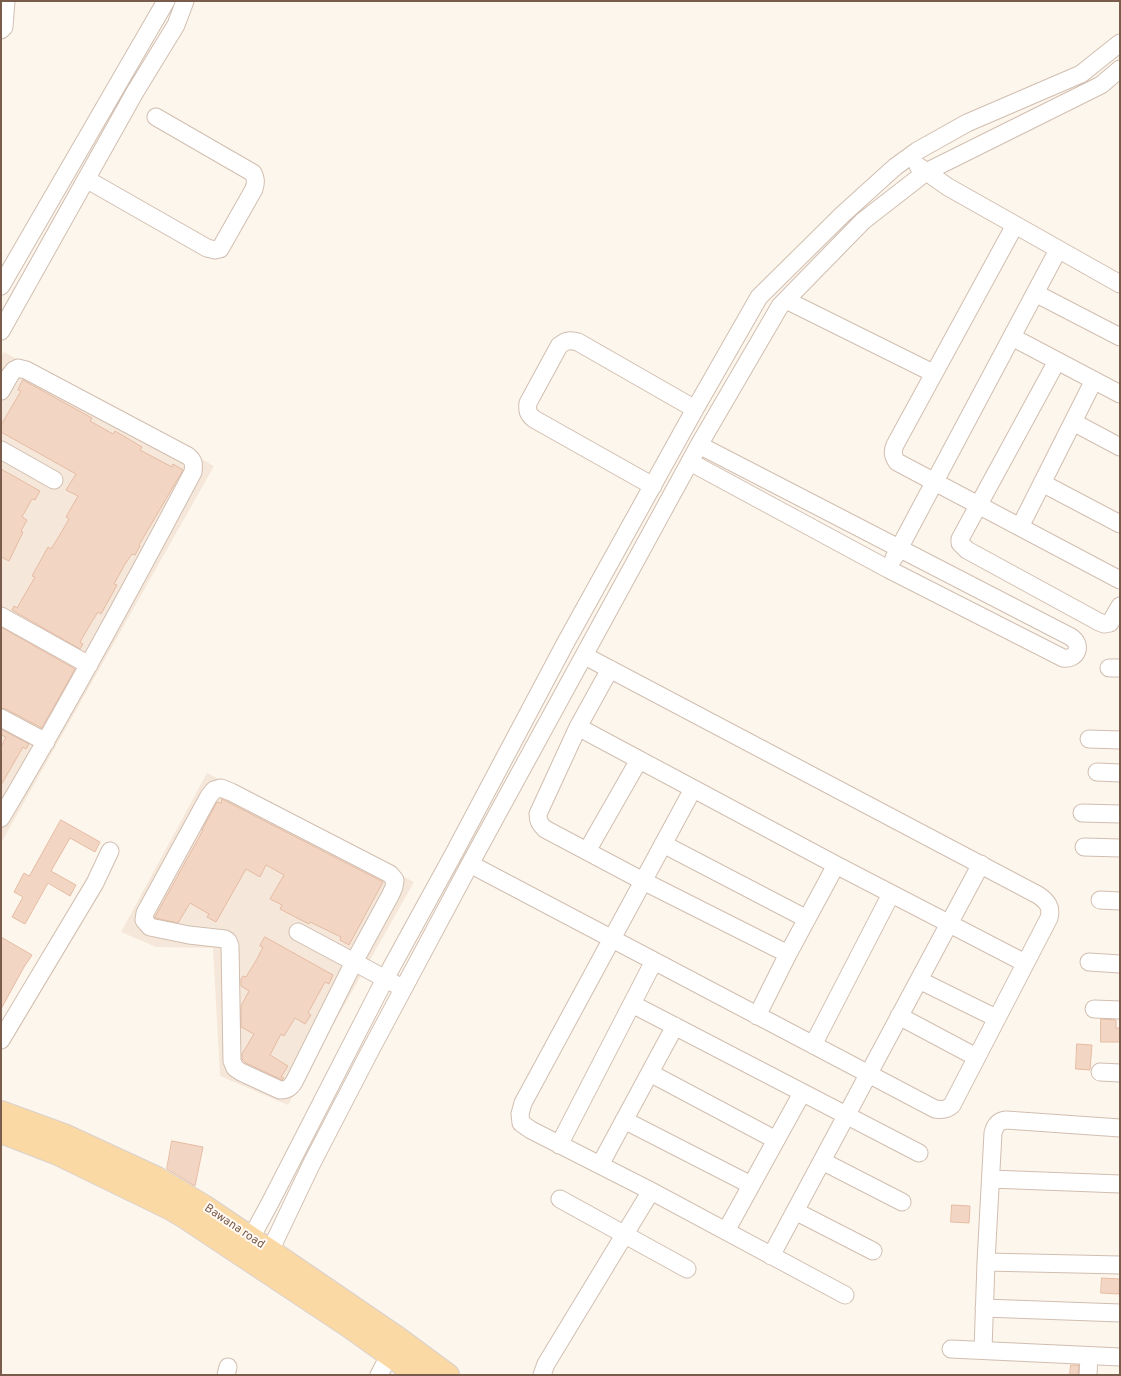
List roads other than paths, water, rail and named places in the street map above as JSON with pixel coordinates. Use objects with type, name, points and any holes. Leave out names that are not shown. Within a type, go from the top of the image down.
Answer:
[{"type":"main road","name":"Bawana road","points":[[1,1112],[64,1135],[152,1175],[204,1206],[398,1338],[448,1375]]},
{"type":"main road","name":"Bawana road","points":[[1,1132],[70,1160],[171,1209],[343,1323],[403,1368]]},
{"type":"street","points":[[1,30],[4,27],[6,1]]},
{"type":"street","points":[[1,286],[166,1]]},
{"type":"street","points":[[1,331],[135,92],[176,25],[185,1]]},
{"type":"street","points":[[251,1238],[385,979],[563,649],[652,486],[759,297],[842,214],[906,158],[967,123],[1081,74],[1120,43]]},
{"type":"street","points":[[270,1251],[316,1156],[403,988],[699,445],[780,306],[863,221],[926,172],[1101,85],[1120,69]]},
{"type":"street","points":[[86,179],[207,248],[215,250],[220,249],[254,188],[256,178],[253,173],[156,117]]},
{"type":"street","points":[[906,158],[948,187],[1120,284]]},
{"type":"street","points":[[1015,225],[892,451],[897,462],[1120,580]]},
{"type":"street","points":[[888,569],[1058,250]]},
{"type":"street","points":[[1035,293],[1120,337]]},
{"type":"street","points":[[786,300],[934,373]]},
{"type":"street","points":[[1012,337],[1120,394]]},
{"type":"street","points":[[652,486],[534,419],[528,414],[528,403],[556,352],[564,342],[569,340],[578,342],[695,409]]},
{"type":"street","points":[[1058,361],[978,505],[960,539],[960,543],[966,550],[1104,624],[1110,623],[1120,606]]},
{"type":"street","points":[[1,391],[14,370],[18,368],[26,370],[181,452],[193,460],[194,465],[193,472],[119,611],[46,742],[1,818]]},
{"type":"street","points":[[1020,527],[1094,380]]},
{"type":"street","points":[[1073,422],[1120,447]]},
{"type":"street","points":[[690,462],[888,569],[1063,658],[1069,659],[1073,657],[1077,644],[1071,637],[699,445]]},
{"type":"street","points":[[1,450],[54,480]]},
{"type":"street","points":[[1042,483],[1120,524]]},
{"type":"street","points":[[1,616],[89,665]]},
{"type":"street","points":[[470,864],[935,1109],[948,1109],[952,1105],[1049,918],[1049,905],[1045,899],[585,656]]},
{"type":"street","points":[[610,669],[578,727],[538,814],[540,824],[545,829],[643,881],[788,954]]},
{"type":"street","points":[[1,718],[46,742]]},
{"type":"street","points":[[578,727],[836,865],[1025,963]]},
{"type":"street","points":[[1089,739],[1120,740]]},
{"type":"street","points":[[587,851],[639,760]]},
{"type":"street","points":[[1096,772],[1120,773]]},
{"type":"street","points":[[221,788],[231,792],[390,874],[395,880],[391,894],[354,962],[291,1087],[286,1090],[280,1090],[235,1068],[232,1061],[230,946],[228,941],[220,937],[189,935],[150,927],[144,920],[145,913],[209,796],[214,790],[221,788]]},
{"type":"street","points":[[693,789],[523,1103],[520,1114],[522,1123],[531,1130],[559,1145],[651,1191],[845,1295]]},
{"type":"street","points":[[1082,813],[1120,814]]},
{"type":"street","points":[[663,844],[807,919]]},
{"type":"street","points":[[1084,847],[1120,848]]},
{"type":"street","points":[[1,1040],[95,883],[110,851]]},
{"type":"street","points":[[771,1256],[981,864]]},
{"type":"street","points":[[757,1016],[788,954],[836,865]]},
{"type":"street","points":[[813,1045],[891,894]]},
{"type":"street","points":[[1100,900],[1120,900]]},
{"type":"street","points":[[298,932],[403,988]]},
{"type":"street","points":[[559,1145],[654,961]]},
{"type":"street","points":[[1089,962],[1120,964]]},
{"type":"street","points":[[919,980],[996,1018]]},
{"type":"street","points":[[632,1004],[919,1153]]},
{"type":"street","points":[[1094,1009],[1120,1010]]},
{"type":"street","points":[[899,1016],[976,1057]]},
{"type":"street","points":[[600,1165],[675,1026]]},
{"type":"street","points":[[1100,1072],[1120,1073]]},
{"type":"street","points":[[650,1073],[776,1140]]},
{"type":"street","points":[[726,1231],[802,1093]]},
{"type":"street","points":[[624,1120],[752,1185]]},
{"type":"street","points":[[983,1350],[986,1262],[994,1126],[1000,1121],[1006,1120],[1120,1128]]},
{"type":"street","points":[[822,1162],[902,1202]]},
{"type":"street","points":[[991,1179],[1120,1184]]},
{"type":"street","points":[[542,1375],[546,1364],[651,1191]]},
{"type":"street","points":[[560,1199],[687,1269]]},
{"type":"street","points":[[795,1211],[873,1252]]},
{"type":"street","points":[[986,1262],[1120,1265]]},
{"type":"street","points":[[984,1308],[1120,1313]]},
{"type":"street","points":[[951,1349],[1120,1357]]},
{"type":"street","points":[[1088,1375],[1089,1356]]},
{"type":"street","points":[[379,1375],[403,1368]]}]
